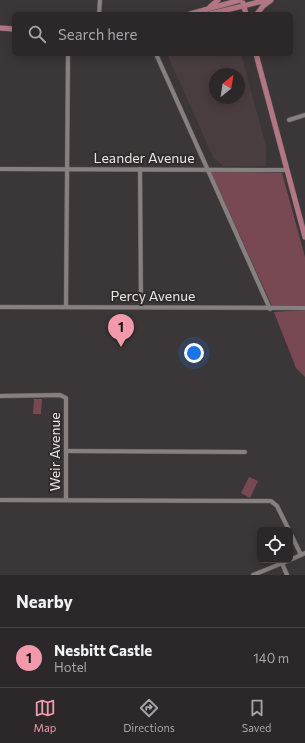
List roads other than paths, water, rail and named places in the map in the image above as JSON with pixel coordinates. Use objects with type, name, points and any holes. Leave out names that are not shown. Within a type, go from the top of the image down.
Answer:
[{"type":"main road","points":[[208,12],[218,0]]},
{"type":"main road","points":[[208,12],[241,0],[245,12]]},
{"type":"main road","points":[[208,12],[216,12],[267,0]]},
{"type":"main road","points":[[258,12],[263,6],[271,0]]},
{"type":"main road","points":[[0,28],[12,29]]},
{"type":"main road","points":[[257,56],[305,237]]},
{"type":"street","points":[[99,12],[100,0]]},
{"type":"street","points":[[66,306],[68,56]]},
{"type":"street","points":[[157,56],[270,309]]},
{"type":"street","points":[[289,120],[305,115]]},
{"type":"street","name":"Leander Avenue","points":[[0,169],[287,170]]},
{"type":"street","points":[[140,169],[141,307]]},
{"type":"street","name":"Percy Avenue","points":[[0,307],[66,306],[270,309],[305,308]]},
{"type":"street","name":"Weir Avenue","points":[[0,396],[64,396],[66,398],[66,500]]},
{"type":"street","points":[[66,451],[245,452]]},
{"type":"street","points":[[0,500],[271,501],[277,506],[288,527]]},
{"type":"street","points":[[293,536],[303,554],[293,559]]},
{"type":"street","points":[[253,575],[282,563],[287,575]]},
{"type":"place","name":"Nesbitt Castle","points":[[121,347]]}]
